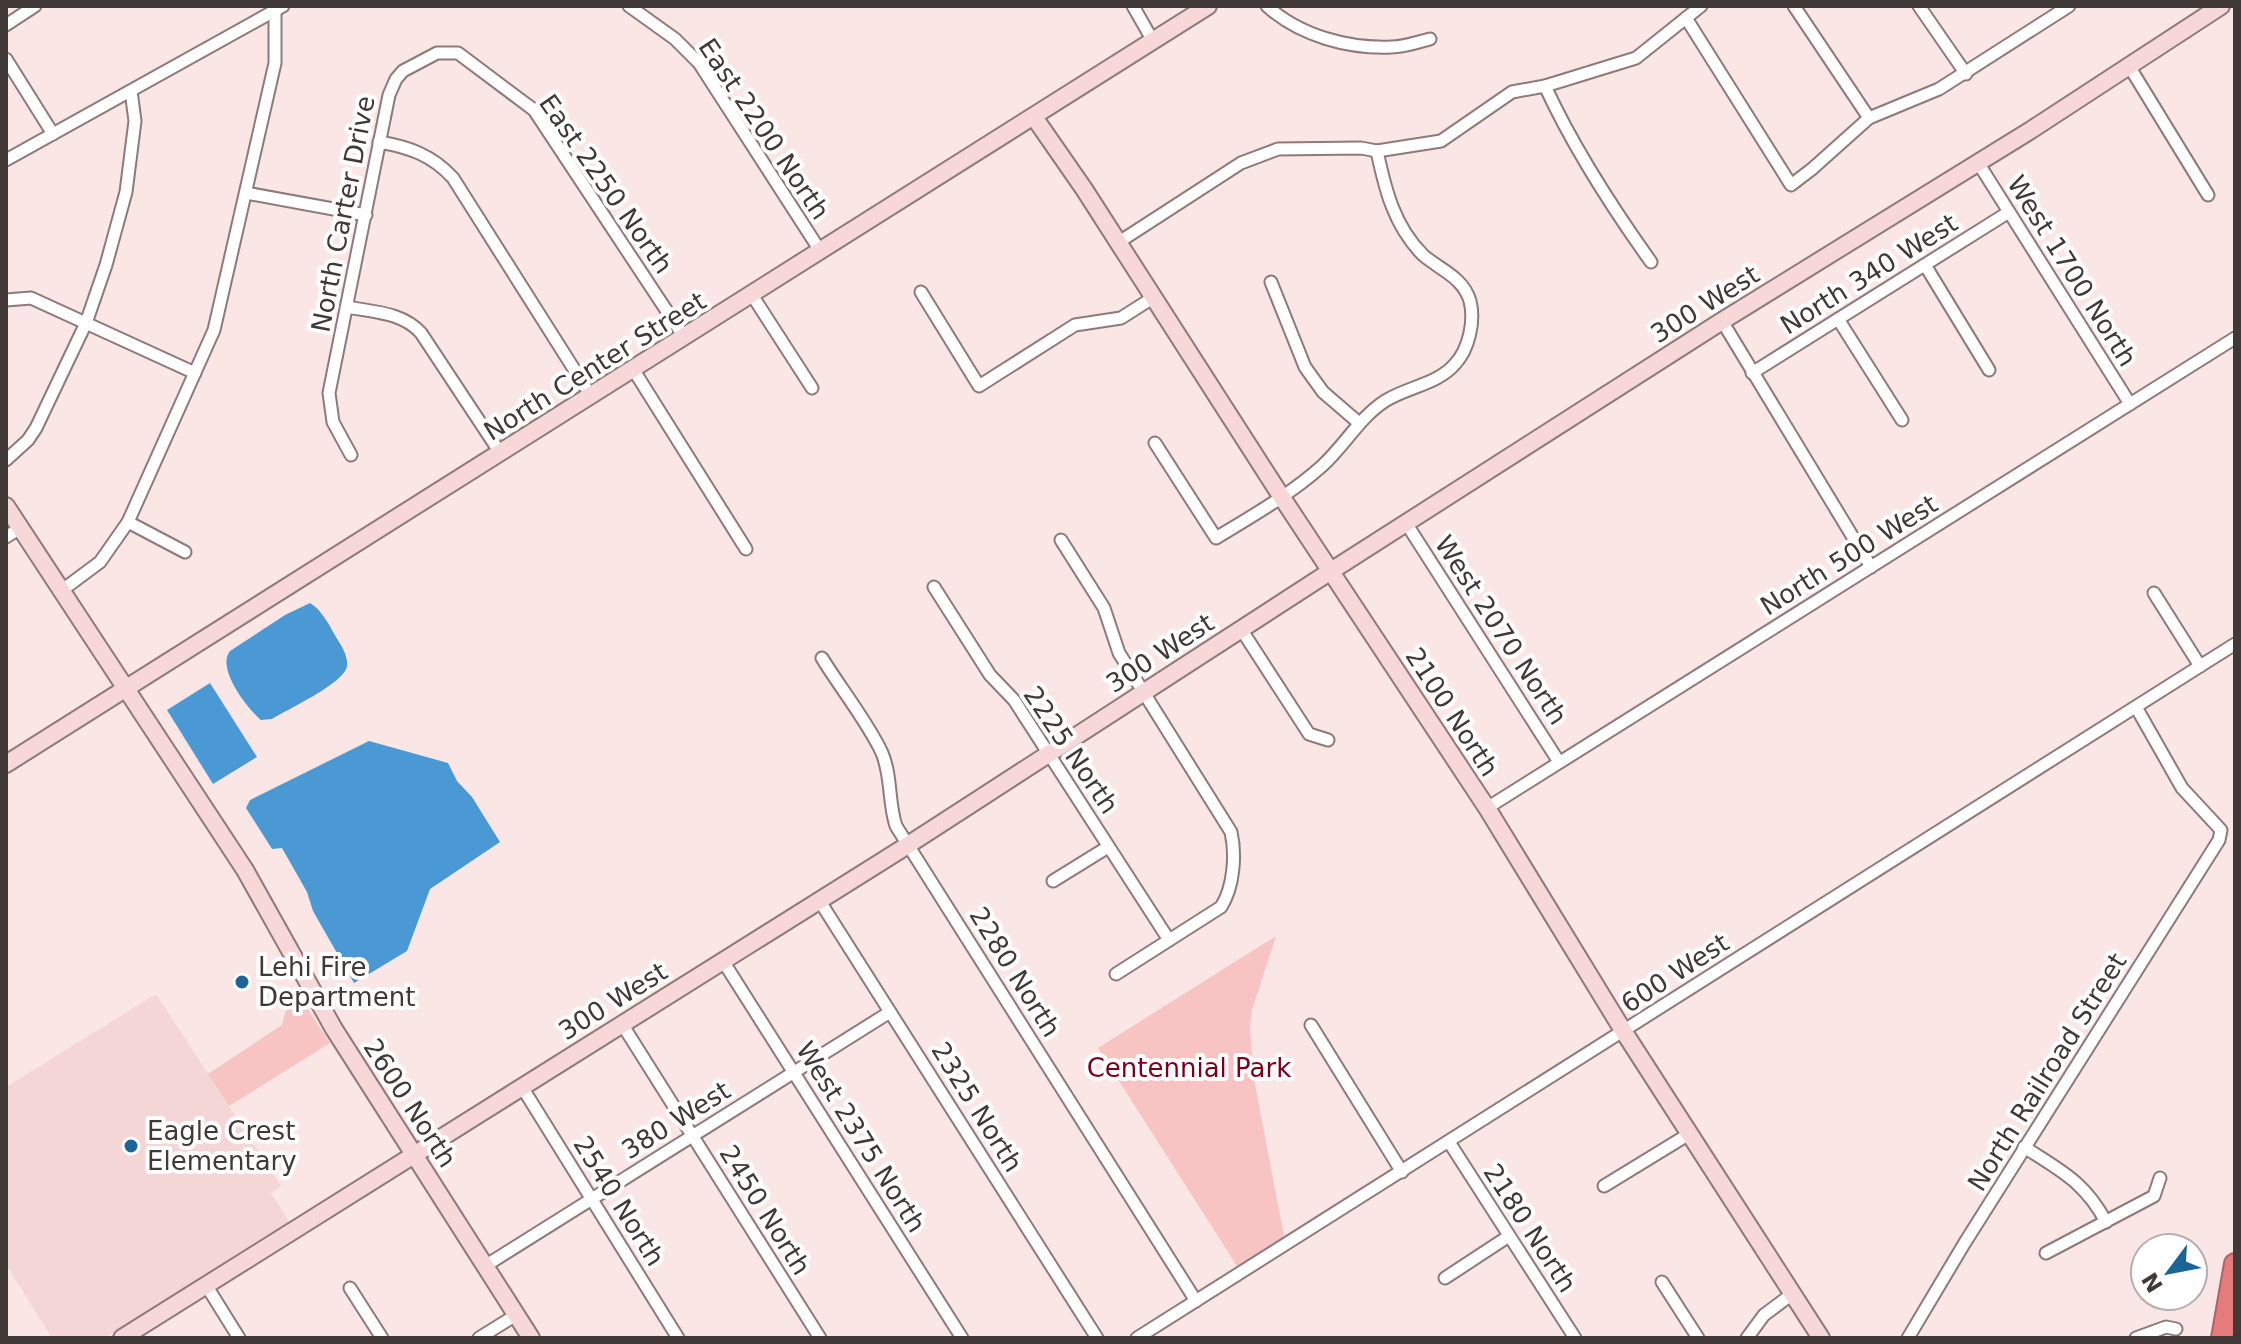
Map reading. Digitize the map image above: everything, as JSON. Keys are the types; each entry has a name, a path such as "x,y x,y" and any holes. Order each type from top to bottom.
{"highway":[{"path":"2222,1338 2235,1264"}],"street":[{"path":"6,25 35,6"},
{"name":"East 2200 North","path":"629,6 668,33 699,63 821,252"},
{"path":"1133,6 1153,41"},
{"name":"North Center Street","path":"6,764 1208,6"},
{"path":"1267,6 1298,27 1355,46 1395,47 1430,39"},
{"path":"1119,242 1241,163 1278,149 1361,148 1377,151 1441,141 1512,92 1545,86 1636,58 1701,6"},
{"path":"1794,6 1869,118"},
{"path":"1919,6 1966,74"},
{"path":"1686,18 1791,185 1869,118 1939,89 1966,74 2052,11 2069,6"},
{"name":"300 West","path":"122,1338 908,845 1722,321 2221,6"},
{"path":"6,160 278,7"},
{"path":"61,591 100,562 128,522 218,317 275,63 278,7"},
{"name":"North Carter Drive","path":"351,455 338,435 329,407 329,393 389,95 403,71 437,53"},
{"name":"East 2250 North","path":"437,53 458,53 534,110 684,337"},
{"path":"6,59 53,134"},
{"path":"2129,66 2208,195"},
{"path":"1545,86 1598,184 1651,262"},
{"path":"6,460 36,428 86,323 126,192 135,121 131,91"},
{"name":"2100 North","path":"1034,117 1119,242 1281,496 1487,808 1624,1032 1821,1338"},
{"path":"379,142 405,147 427,156 453,178 591,396"},
{"path":"1155,443 1216,538 1322,466 1350,438 1359,423 1385,401 1441,376 1455,364 1467,346 1471,303 1463,286 1408,238 1385,192 1377,151"},
{"name":"West 1700 North","path":"1977,161 2130,404"},
{"path":"246,193 366,215"},
{"name":"North 340 West","path":"1752,373 2009,212"},
{"path":"1925,265 1989,370"},
{"path":"1271,282 1305,367 1323,392 1359,423"},
{"path":"921,292 979,386 1075,325 1121,318 1154,297"},
{"path":"752,295 812,388"},
{"path":"6,300 31,298 195,373"},
{"path":"347,307 398,316 412,322 501,454"},
{"path":"1838,319 1902,420"},
{"path":"1722,321 1871,567"},
{"name":"North 500 West","path":"1487,808 2235,338"},
{"path":"633,369 746,549"},
{"name":"2600 North","path":"6,506 13,532 61,591 268,908 334,1029 531,1338"},
{"path":"128,522 185,552"},
{"name":"West 2070 North","path":"1406,523 1559,762"},
{"path":"1061,540 1104,608 1119,653 1231,832 1235,849 1227,898 1221,907 1116,974"},
{"name":"2225 North","path":"934,587 990,675 1014,700 1169,940"},
{"path":"2154,593 2200,666"},
{"path":"1241,629 1309,734 1328,740"},
{"name":"600 West","path":"1137,1338 2235,644"},
{"name":"2280 North","path":"822,658 881,752 891,782 891,812 896,826 1196,1301"},
{"name":"North Railroad Street","path":"1908,1338 2024,1147 2219,840 2221,830 2182,788 2136,707"},
{"path":"1053,881 1108,847"},
{"name":"2325 North","path":"819,900 1097,1338"},
{"name":"West 2375 North","path":"723,961 962,1338"},
{"name":"380 West","path":"485,1266 890,1012"},
{"name":"2450 North","path":"622,1024 820,1338"},
{"path":"1311,1025 1402,1172"},
{"name":"2540 North","path":"522,1087 678,1338"},
{"path":"1604,1186 1689,1134"},
{"name":"2180 North","path":"1449,1142 1575,1338"},
{"path":"2024,1147 2079,1184 2091,1195 2106,1222"},
{"path":"2046,1253 2154,1196 2160,1178"},
{"path":"1445,1278 1509,1236"},
{"path":"1662,1282 1698,1338"},
{"path":"206,1285 239,1338"},
{"path":"350,1288 382,1338"},
{"path":"1747,1338 1764,1315 1792,1294"},
{"path":"479,1338 516,1315"},
{"path":"2136,1338 2166,1327 2176,1329"}],"shaded area":[{"name":"Eagle Crest Elementary","path":"156,994 281,1186 271,1193 289,1222 105,1338 52,1338 6,1264 6,1087"}],"green space":[{"name":"Centennial Park","path":"1276,936 1252,1010 1250,1026 1253,1074 1284,1236 1237,1266 1098,1048"},
{"path":"295,989 330,1043 229,1106 208,1074 282,1025 291,992"}],"water":[{"path":"310,603 322,614 340,643 347,666 337,680 315,695 272,719 261,720 235,687 227,658 230,651 285,615"},
{"path":"210,683 257,757 213,784 167,710"},
{"path":"369,741 448,763 500,842 430,889 407,951 354,983 282,848 272,849 246,808 250,800"}],"place":[{"name":"Lehi Fire Department","path":"242,982"},
{"name":"Eagle Crest Elementary","path":"131,1146"}]}
